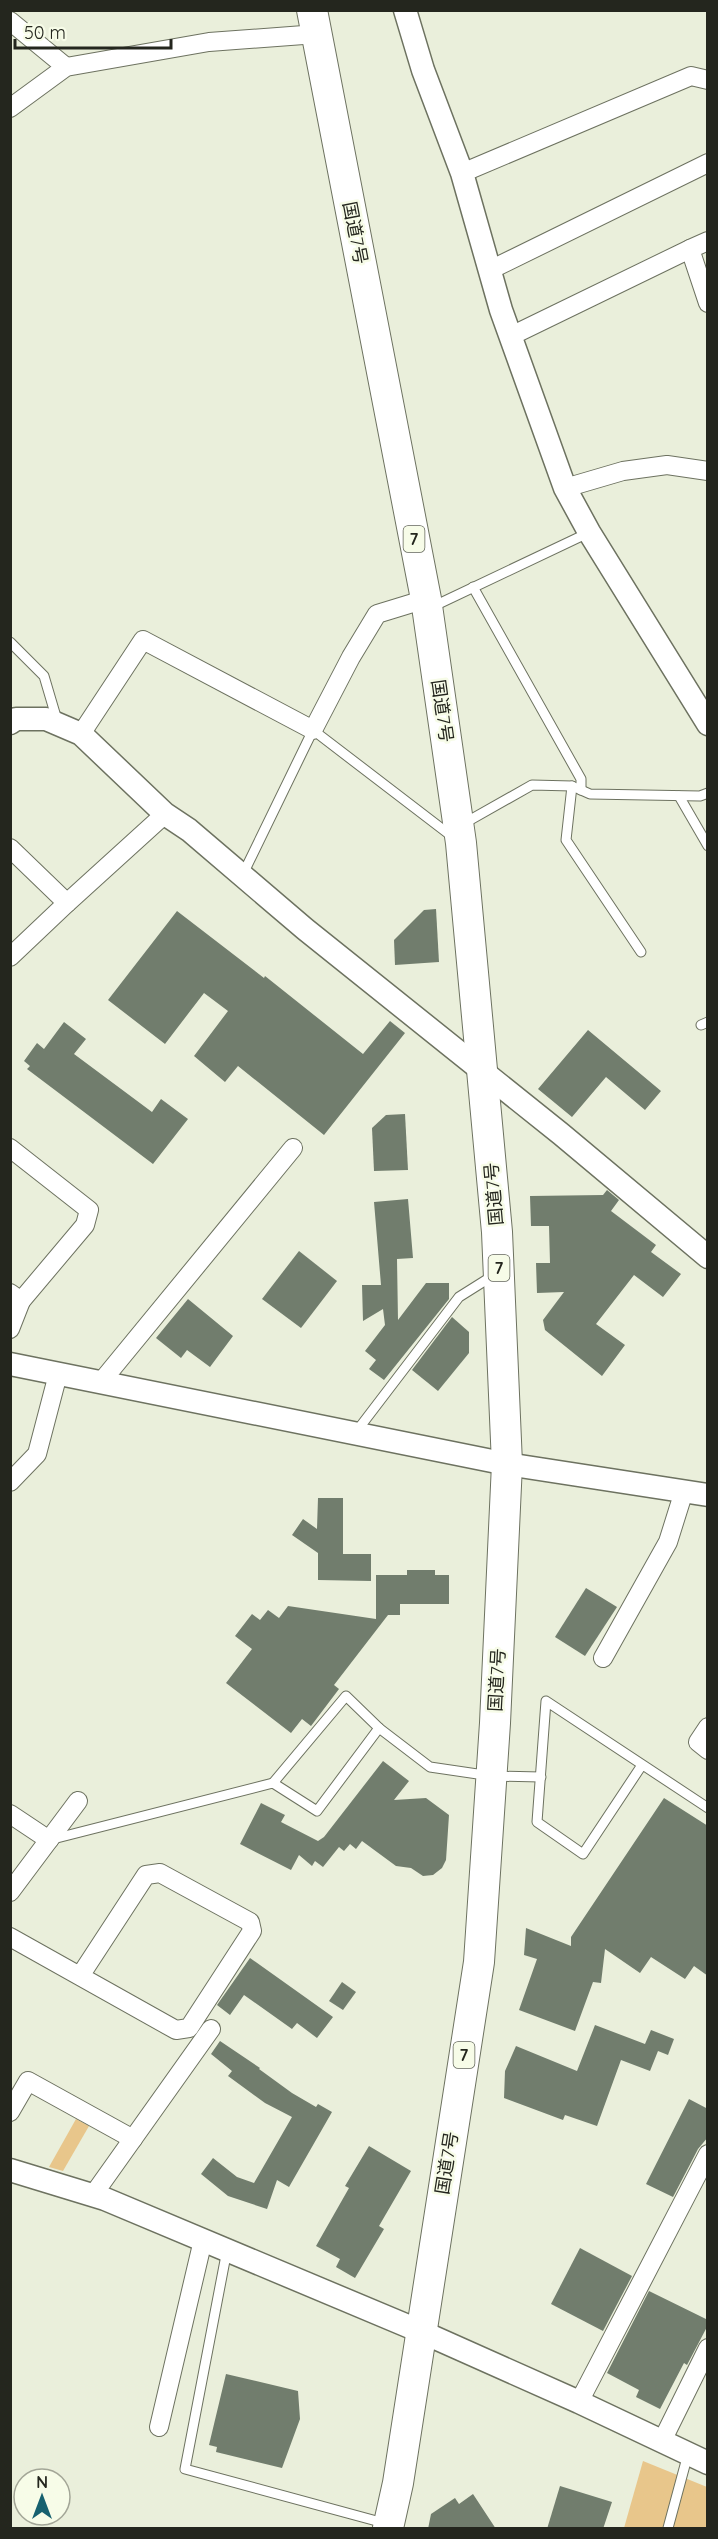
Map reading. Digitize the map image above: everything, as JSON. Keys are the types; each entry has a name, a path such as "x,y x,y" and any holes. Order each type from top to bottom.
{"highway":[{"name":"国道7号","path":"314,22 427,604 459,835 483,1072 499,1272 507,1464 479,1962 398,2483 389,2527"}],"street":[{"path":"405,10 423,70 462,173 511,336 565,488 708,724"},
{"path":"10,21 66,67"},
{"path":"10,108 66,67 314,22"},
{"path":"462,173 690,76 708,80"},
{"path":"490,270 708,164"},
{"path":"511,336 708,241"},
{"path":"690,249 708,303"},
{"path":"565,488 623,471 667,465 708,471"},
{"path":"81,734 142,640 313,730 351,657 377,615 427,604"},
{"path":"12,718 46,719 81,734 165,814 189,831 305,929 708,1257"},
{"path":"10,957 165,814"},
{"path":"10,848 67,903"},
{"path":"10,1148 89,1210 85,1225 16,1297 10,1329"},
{"path":"101,1382 293,1148"},
{"path":"10,1364 507,1464 701,1492 668,1542 603,1658"},
{"path":"10,1482 37,1455 58,1374"},
{"path":"708,1727 698,1742 708,1750"},
{"path":"10,1892 78,1801"},
{"path":"10,1814 49,1840"},
{"path":"10,1937 176,2030 189,2028 252,1931 250,1922 160,1873 146,1875 80,1976"},
{"path":"93,2195 211,2029"},
{"path":"10,2112 28,2081 133,2139"},
{"path":"579,2402 708,2154"},
{"path":"10,2170 93,2195 227,2250 422,2332 698,2458"},
{"path":"159,2427 203,2240"},
{"path":"662,2441 708,2348"}],"lane":[{"path":"427,604 473,587 590,532"},
{"path":"473,587 581,779 576,788 566,840 641,952"},
{"path":"10,642 44,676 58,724"},
{"path":"242,876 313,730 459,835 532,785 576,788 590,794 700,796 708,793"},
{"path":"679,796 708,846"},
{"path":"356,1432 459,1297 499,1272"},
{"path":"49,1840 273,1783 346,1696 379,1728 430,1767 491,1776 541,1777"},
{"path":"642,1765 583,1854 537,1822 546,1701 708,1808"},
{"path":"273,1783 317,1811 379,1728"},
{"path":"227,2250 185,2469 389,2527"},
{"path":"668,2529 698,2458"}],"shaded area":[{"path":"76,2119 89,2126 63,2171 49,2167"},
{"path":"643,2461 707,2487 707,2528 624,2528"}],"building":[{"path":"436,909 439,962 395,965 394,940 424,910"},
{"path":"177,911 264,978 265,976 363,1054 390,1021 405,1033 324,1135 238,1066 225,1082 194,1056 228,1011 204,993 165,1044 108,1000"},
{"path":"64,1022 86,1039 74,1054 152,1112 161,1099 188,1119 153,1164 27,1069 30,1066 24,1061 37,1043 44,1049"},
{"path":"588,1030 661,1091 645,1110 606,1077 572,1117 538,1089"},
{"path":"405,1114 408,1170 374,1171 372,1128 386,1115"},
{"path":"607,1190 619,1200 611,1211 656,1245 651,1252 681,1274 663,1297 634,1275 596,1324 625,1345 602,1376 545,1330 543,1320 564,1292 537,1293 536,1263 550,1263 549,1226 531,1226 530,1196 603,1195"},
{"path":"408,1199 413,1258 397,1259 398,1320 426,1283 449,1283 449,1299 384,1380 369,1369 376,1360 365,1351 385,1325 383,1309 363,1321 362,1285 381,1285 374,1202"},
{"path":"299,1251 337,1281 301,1328 262,1299"},
{"path":"188,1299 233,1336 210,1367 187,1350 181,1358 156,1338"},
{"path":"452,1317 469,1332 469,1353 438,1391 412,1370"},
{"path":"318,1498 343,1498 343,1554 371,1554 371,1581 318,1580 318,1553 292,1535 303,1519 317,1529"},
{"path":"407,1570 435,1570 435,1575 449,1575 449,1604 400,1604 400,1615 388,1615 334,1685 339,1689 311,1726 302,1719 291,1733 226,1683 252,1649 235,1636 252,1614 260,1620 268,1610 279,1618 288,1606 376,1619 376,1575 407,1575"},
{"path":"586,1588 617,1607 585,1656 555,1637"},
{"path":"383,1761 409,1781 394,1800 426,1798 449,1815 446,1860 442,1868 433,1875 423,1876 411,1868 396,1866 362,1841 356,1849 350,1844 344,1851 339,1847 323,1867 315,1861 312,1866 299,1855 291,1870 240,1844 261,1803 285,1815 281,1822 318,1841 324,1837"},
{"path":"664,1798 708,1826 708,1976 694,1966 685,1979 651,1957 640,1973 605,1949 601,1983 593,1982 575,2031 519,2010 537,1959 524,1955 526,1928 571,1946 571,1937"},
{"path":"250,1958 333,2017 317,2038 297,2023 292,2029 244,1995 230,2015 217,2005"},
{"path":"342,1982 356,1992 343,2010 329,2001"},
{"path":"595,2025 645,2044 651,2030 674,2039 668,2055 658,2051 650,2071 621,2060 597,2126 565,2115 563,2120 504,2098 505,2071 516,2046 577,2071"},
{"path":"220,2041 292,2093 316,2107 318,2104 332,2112 289,2187 277,2180 267,2209 228,2196 201,2174 213,2158 237,2177 254,2183 292,2117 265,2103 228,2076 232,2071 211,2054"},
{"path":"689,2099 708,2109 708,2137 698,2149 673,2197 646,2184"},
{"path":"369,2146 411,2171 379,2226 384,2229 355,2278 336,2267 340,2259 316,2246 349,2188 345,2186"},
{"path":"580,2248 632,2276 603,2331 551,2304"},
{"path":"649,2291 708,2320 708,2325 687,2365 684,2363 660,2409 636,2397 639,2390 607,2373"},
{"path":"226,2374 298,2391 300,2419 282,2468 216,2452 217,2447 209,2445"},
{"path":"560,2486 612,2502 603,2529 547,2529"},
{"path":"473,2494 496,2529 428,2529 431,2514 455,2498 459,2504"}]}
